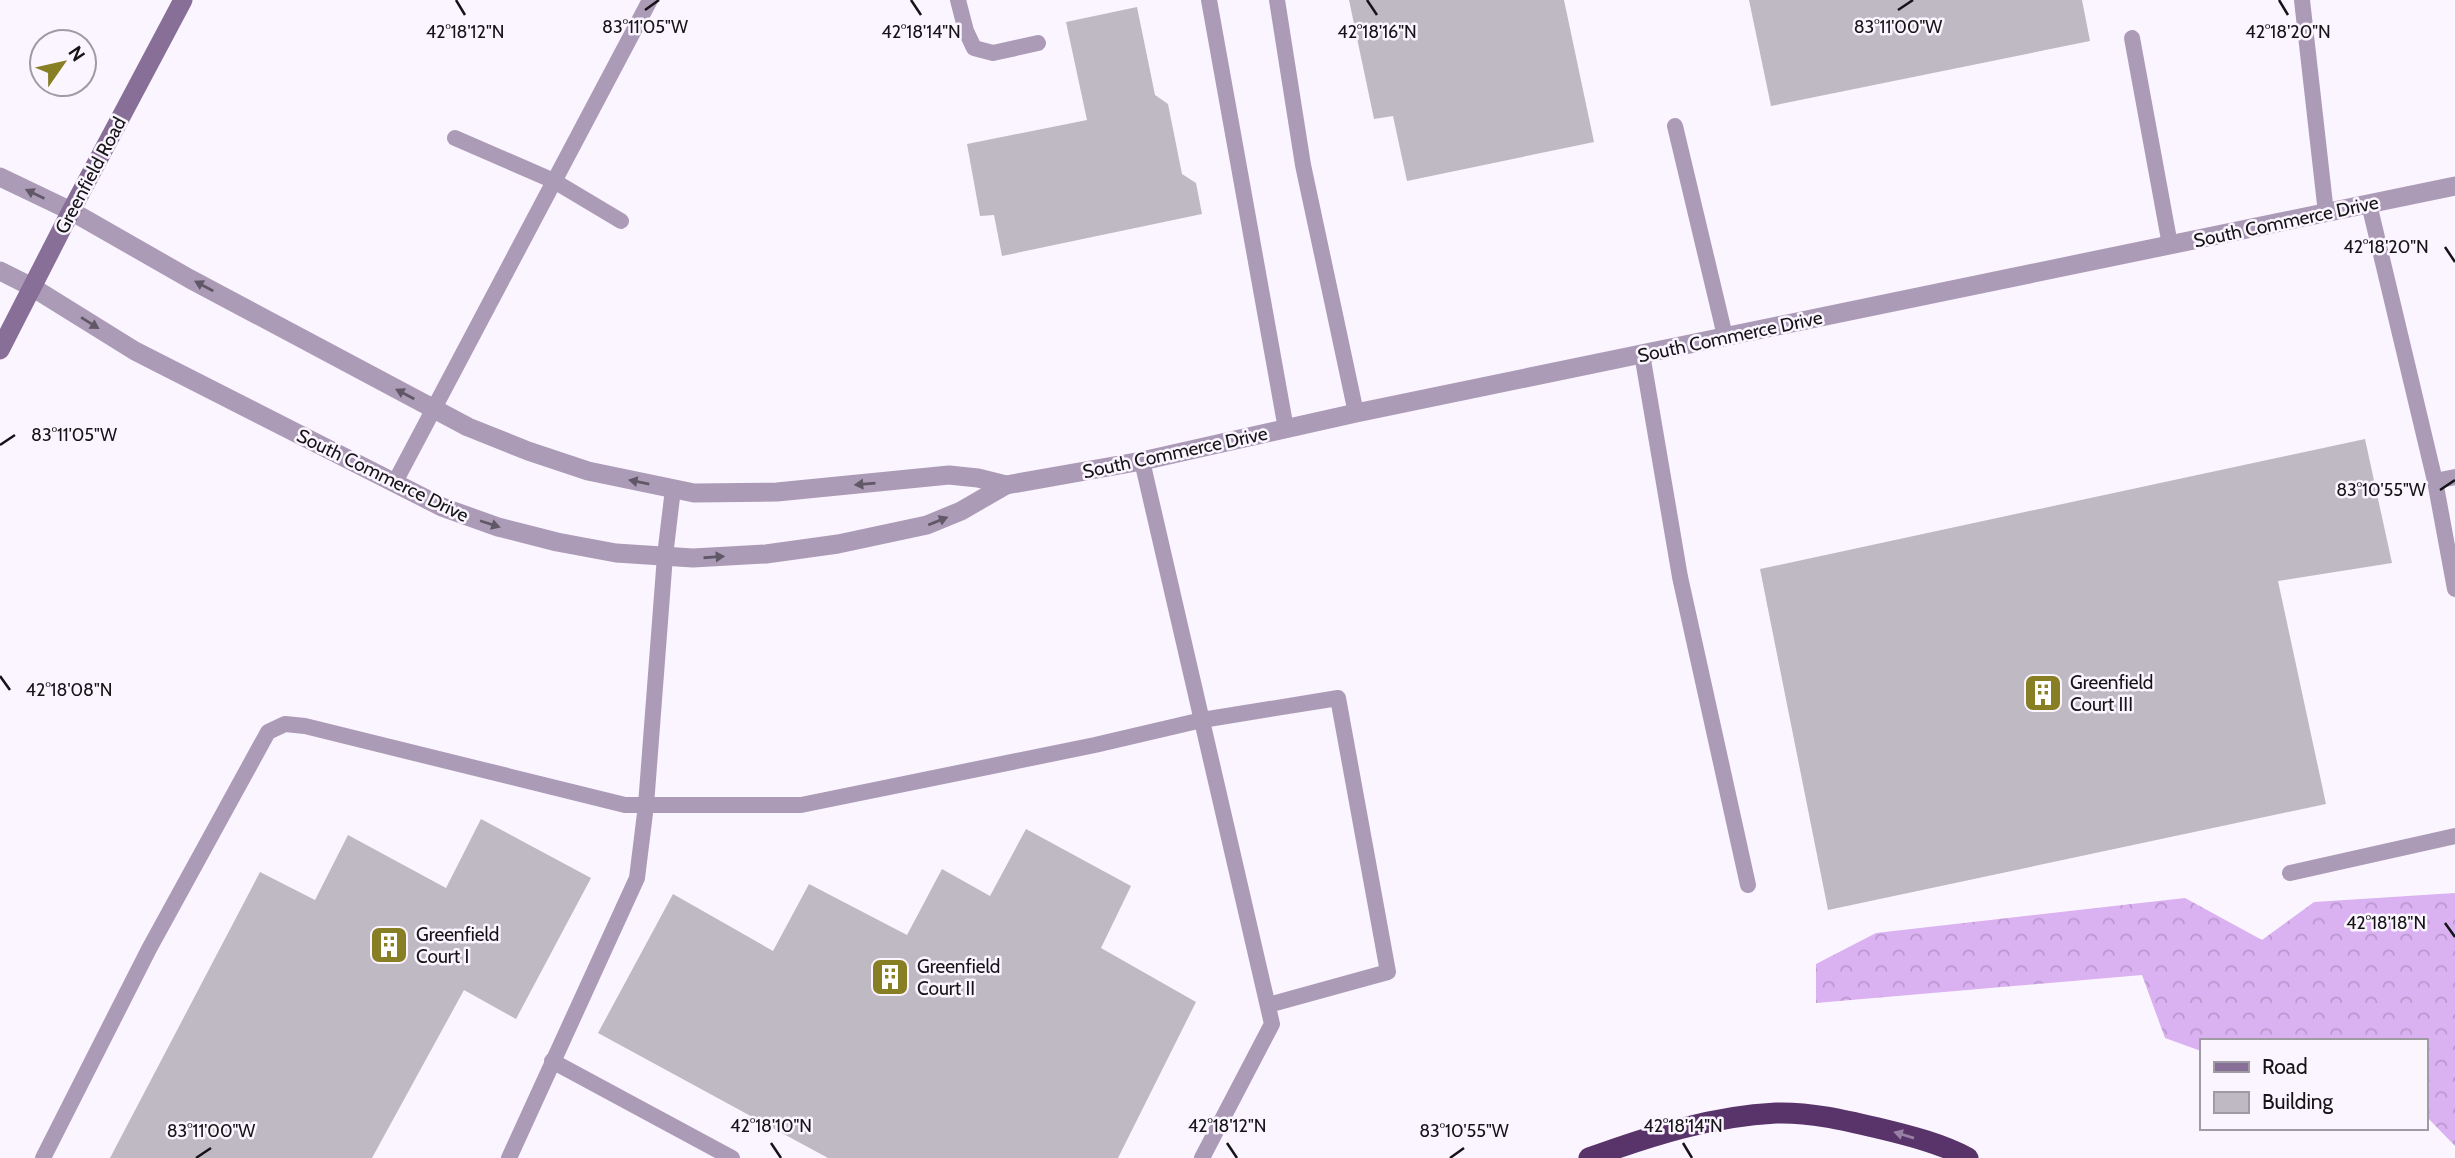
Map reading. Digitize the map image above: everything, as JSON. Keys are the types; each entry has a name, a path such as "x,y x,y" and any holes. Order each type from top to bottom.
{"highway":[{"path":"1590,1158 1647,1137 1695,1125 1777,1113 1833,1118 1900,1133 1968,1158"}],"main road":[{"name":"Greenfield Road","path":"0,350 183,0"}],"street":[{"name":"South Commerce Drive","path":"0,177 71,211 190,279 468,427 527,451 589,471 695,493 777,492 949,475 1006,485"},
{"name":"South Commerce Drive","path":"0,271 32,287 135,351 442,507 498,527 557,542 616,552 693,558 766,554 838,544 901,531 927,525 961,511 1006,485 1142,461 1356,413 2455,186"}],"lane":[{"path":"394,484 650,0"},
{"path":"958,0 966,31 974,48 993,53 1038,43"},
{"path":"1209,0 1286,429"},
{"path":"1277,0 1303,165 1356,413"},
{"path":"2302,0 2326,213"},
{"path":"2132,38 2170,245"},
{"path":"1675,126 1725,337"},
{"path":"455,138 554,181 621,221"},
{"path":"2369,204 2435,481 2455,589"},
{"path":"1642,354 1680,577 1748,885"},
{"path":"1142,461 1272,1024 1202,1158"},
{"path":"2435,481 2455,477"},
{"path":"509,1158 637,878 646,806 665,556 673,489"},
{"path":"43,1158 149,948 268,732 285,724 305,726 625,805 801,805 1095,746 1202,720 1338,698 1388,972 1268,1005"},
{"path":"2290,873 2455,836"},
{"path":"552,1061 732,1158"}],"green space":[{"path":"2455,893 2455,1146 2427,1117 2427,1039 2200,1039 2200,1051 2165,1038 2142,975 1816,1003 1816,964 1876,933 2185,898 2262,940 2314,902"}],"building":[{"path":"1349,0 1564,0 1594,142 1407,181 1393,116 1374,119"},
{"path":"1749,0 2082,0 2090,41 1771,106"},
{"path":"1137,7 1155,95 1168,104 1182,174 1196,183 1202,214 1002,256 994,215 980,216 967,144 1087,120 1066,22"},
{"name":"Greenfield Court III","path":"2365,439 2392,563 2278,581 2326,804 1828,910 1760,569"},
{"name":"Greenfield Court I","path":"481,819 591,878 516,1019 464,990 372,1158 110,1158 260,872 315,900 348,835 446,888"},
{"name":"Greenfield Court II","path":"1026,829 1131,886 1101,948 1196,1002 1118,1158 828,1158 598,1033 673,894 773,951 809,884 907,935 942,869 990,896"}],"place":[{"name":"Greenfield Court III","path":"2043,693"},
{"name":"Greenfield Court I","path":"389,945"},
{"name":"Greenfield Court II","path":"890,977"}]}
